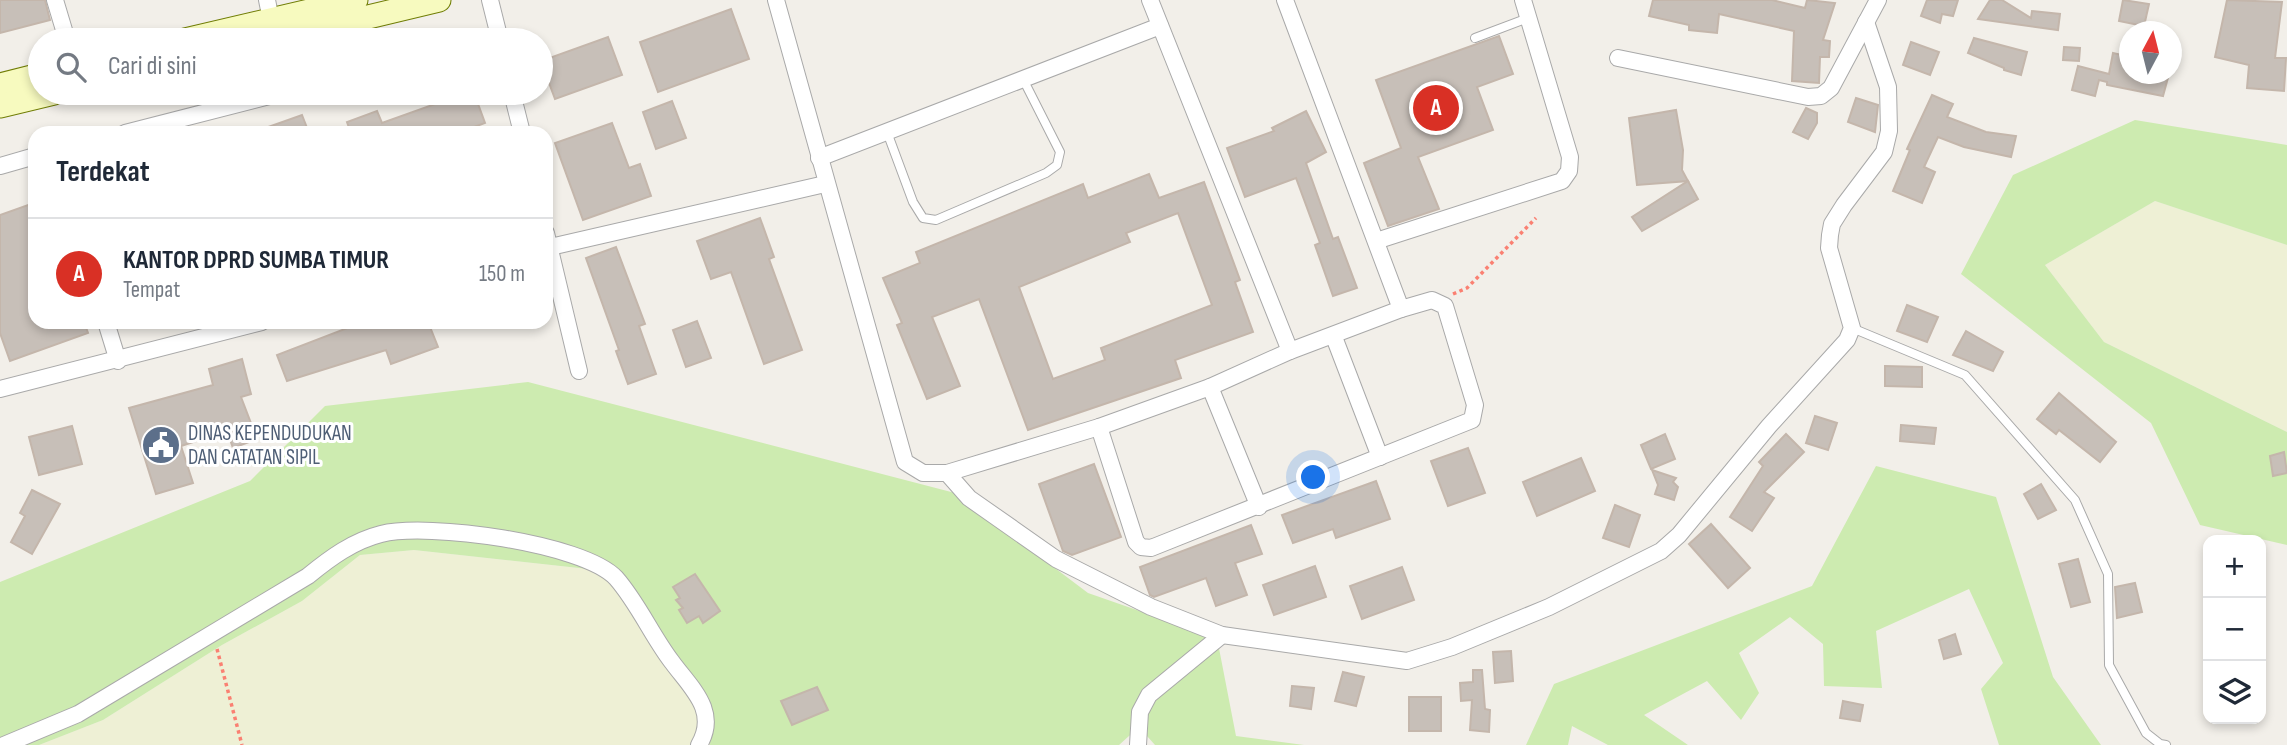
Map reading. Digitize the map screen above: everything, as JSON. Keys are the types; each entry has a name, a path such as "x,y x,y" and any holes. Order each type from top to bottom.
{"main road":[{"path":"236,28 356,0"},
{"path":"270,20 439,0"},
{"path":"0,85 28,78"},
{"path":"0,106 28,99"}],"street":[{"path":"55,0 63,28"},
{"path":"490,0 493,28"},
{"path":"776,0 825,184 905,463 923,473 947,473 1099,427 1210,387 1290,351 1432,300 1445,306 1475,405 1472,420 1151,548 1141,547 1136,542 1099,427"},
{"path":"1150,0 1290,351"},
{"path":"1284,0 1401,309"},
{"path":"1376,241 1562,181 1569,171 1570,157 1523,0"},
{"path":"1618,58 1808,97 1821,96 1831,88 1878,0"},
{"path":"947,473 969,498 1056,558 1151,607 1222,635 1408,661 1452,647 1601,583 1661,551 1679,535 1769,426 1847,340 1852,328 1829,248 1832,224 1884,152 1889,131 1888,87 1866,22"},
{"path":"819,158 1160,26"},
{"path":"152,126 234,105"},
{"path":"515,105 520,126"},
{"path":"0,166 28,158"},
{"path":"553,242 825,184"},
{"path":"553,267 579,371"},
{"path":"108,329 118,360"},
{"path":"0,389 235,329"},
{"path":"1334,337 1380,457"},
{"path":"1210,387 1259,507"},
{"path":"5,745 78,714 308,576 340,551 380,534 415,529 551,546 593,562 615,577 659,644 702,699 706,713 703,737 699,745"},
{"path":"1138,745 1140,712 1149,695 1222,635"}],"lane":[{"path":"1475,38 1528,18"},
{"path":"887,132 913,202 923,218 936,220 1046,173 1058,165 1060,152 1023,79"},
{"path":"1852,328 1965,375 2075,500 2108,574 2109,666 2146,733 2160,744 2166,745"}],"path":[{"path":"1439,302 1467,288 1536,218"},
{"path":"212,632 242,745"}],"green space":[{"path":"2135,120 2287,145 2287,245 2155,201 2045,265 2104,342 2287,432 2287,545 2266,540 2266,535 2244,535 2200,525 2151,423 1961,274 2013,175"},
{"path":"2155,201 2287,245 2287,432 2104,342 2045,265"},
{"path":"528,382 955,493 1088,593 1217,638 1236,736 1304,745 1155,745 1139,727 1119,745 710,745 711,708 609,578 588,569 414,550 360,555 302,601 222,645 103,720 39,745 0,745 0,582 250,481 325,406"},
{"path":"1876,466 1996,497 2053,677 2101,745 1999,745 1981,689 2003,663 1969,589 1876,631 1882,688 1824,686 1823,644 1790,617 1739,653 1759,693 1741,720 1707,681 1644,715 1688,745 1608,745 1572,726 1568,745 1526,745 1554,684 1812,586"},
{"path":"414,550 588,569 609,578 711,708 710,745 39,745 103,720 222,645 302,601 360,555"}],"building":[{"path":"0,0 45,0 50,20 0,33"},
{"path":"1653,0 1772,0 1805,8 1807,0 1835,3 1823,40 1830,41 1829,57 1820,57 1819,83 1792,81 1794,31 1719,14 1717,33 1689,30 1689,25 1649,16"},
{"path":"1927,0 1958,0 1953,16 1942,14 1940,23 1921,16"},
{"path":"1990,0 2002,0 2031,18 2032,11 2060,14 2058,30 1978,19"},
{"path":"2123,0 2149,4 2145,21 2119,21"},
{"path":"2227,0 2282,2 2275,58 2286,58 2284,91 2247,88 2249,65 2215,57"},
{"path":"731,9 749,59 658,92 640,42"},
{"path":"1499,36 1513,74 1477,87 1493,130 1418,157 1439,209 1388,226 1364,163 1401,148 1376,80"},
{"path":"608,37 622,75 555,99 553,57"},
{"path":"1974,38 2027,52 2021,75 1968,53"},
{"path":"1911,42 1939,52 1930,75 1903,65"},
{"path":"2064,47 2080,48 2079,61 2063,60"},
{"path":"2113,53 2119,54 2119,84 2166,84 2163,96 2107,85 2107,82 2099,80 2095,96 2072,90 2078,66 2109,74"},
{"path":"1932,95 1953,104 1947,117 1986,132 2016,136 2011,157 1964,147 1938,137 1924,167 1935,172 1922,203 1893,191 1910,150 1907,149"},
{"path":"1856,98 1878,105 1875,132 1848,122"},
{"path":"672,101 686,138 656,149 643,112"},
{"path":"432,105 478,105 485,123 477,126 348,126 347,122 377,111 382,123"},
{"path":"1806,108 1817,113 1817,123 1808,139 1793,132"},
{"path":"1676,110 1683,150 1682,170 1688,181 1637,185 1629,118"},
{"path":"1306,111 1326,152 1306,163 1333,239 1338,237 1357,288 1333,296 1315,245 1320,243 1296,178 1245,197 1227,148 1274,131 1272,128"},
{"path":"302,115 306,126 271,126"},
{"path":"612,123 629,168 640,164 651,196 583,220 555,143"},
{"path":"1149,174 1159,198 1204,182 1240,280 1235,282 1253,332 1175,360 1181,378 1028,430 979,299 932,317 960,386 927,399 897,325 902,323 883,278 920,263 916,252 1083,184 1088,198","holes":["1178,213 1212,305 1101,348 1105,360 1053,379 1019,287 1130,242 1126,233"]},
{"path":"1688,181 1698,199 1642,231 1632,217"},
{"path":"28,205 28,329 87,329 88,333 10,361 0,333 0,215"},
{"path":"760,218 774,257 769,259 802,350 764,364 731,272 711,279 697,241"},
{"path":"616,247 645,324 639,326 656,374 628,384 616,351 619,350 586,258"},
{"path":"1907,305 1938,317 1927,342 1897,331"},
{"path":"697,321 711,358 686,367 673,330"},
{"path":"345,329 431,329 438,347 391,364 386,350 287,381 277,355"},
{"path":"1966,331 2003,352 1993,371 1953,355"},
{"path":"242,359 251,394 241,397 257,439 233,448 227,431 181,446 193,483 156,494 129,408 213,385 209,369"},
{"path":"1885,366 1922,367 1922,387 1885,386"},
{"path":"2059,393 2116,442 2100,462 2059,430 2056,434 2037,419"},
{"path":"1815,416 1837,423 1828,450 1806,443"},
{"path":"1901,425 1936,428 1934,444 1900,441"},
{"path":"72,426 82,464 39,475 29,437"},
{"path":"1665,434 1675,459 1651,469 1641,445"},
{"path":"1786,434 1804,452 1764,492 1774,498 1752,531 1730,517 1763,466 1759,462"},
{"path":"1468,448 1485,493 1448,506 1431,461"},
{"path":"2284,452 2287,473 2273,476 2270,456"},
{"path":"1581,458 1595,491 1537,516 1523,482"},
{"path":"1094,464 1121,537 1072,555 1063,551 1039,484"},
{"path":"1652,470 1676,478 1673,482 1678,487 1674,500 1655,494 1658,485"},
{"path":"1376,481 1390,519 1336,538 1333,529 1293,543 1282,515"},
{"path":"2041,484 2056,510 2038,519 2024,494"},
{"path":"32,490 60,504 32,554 11,542 25,516 20,513"},
{"path":"1615,505 1640,515 1629,547 1603,538"},
{"path":"1711,524 1750,568 1728,588 1689,544"},
{"path":"1251,525 1262,554 1235,563 1247,595 1216,606 1206,578 1154,597 1150,595 1140,567"},
{"path":"2078,559 2090,602 2071,607 2059,564"},
{"path":"1315,566 1326,597 1274,615 1263,585"},
{"path":"1402,567 1414,600 1362,619 1350,586"},
{"path":"695,574 720,611 703,623 699,616 687,623 679,610 683,608 676,600 680,598 673,587"},
{"path":"2135,583 2142,612 2117,618 2115,587"},
{"path":"1955,634 1961,654 1944,659 1939,640"},
{"path":"1511,651 1513,681 1495,683 1493,652"},
{"path":"1473,670 1482,670 1485,709 1490,710 1489,732 1470,730 1472,700 1461,701 1460,683 1473,682"},
{"path":"1343,672 1364,677 1356,706 1335,701"},
{"path":"1292,686 1314,688 1311,709 1290,706"},
{"path":"817,687 828,710 792,725 781,701"},
{"path":"1409,697 1441,697 1441,731 1409,731"},
{"path":"1843,701 1863,705 1860,721 1840,718"}],"place":[{"name":"KANTOR DPRD SUMBA TIMUR","path":"1436,108"},
{"name":"DINAS KEPENDUDUKAN DAN CATATAN SIPIL","path":"161,445"}]}
